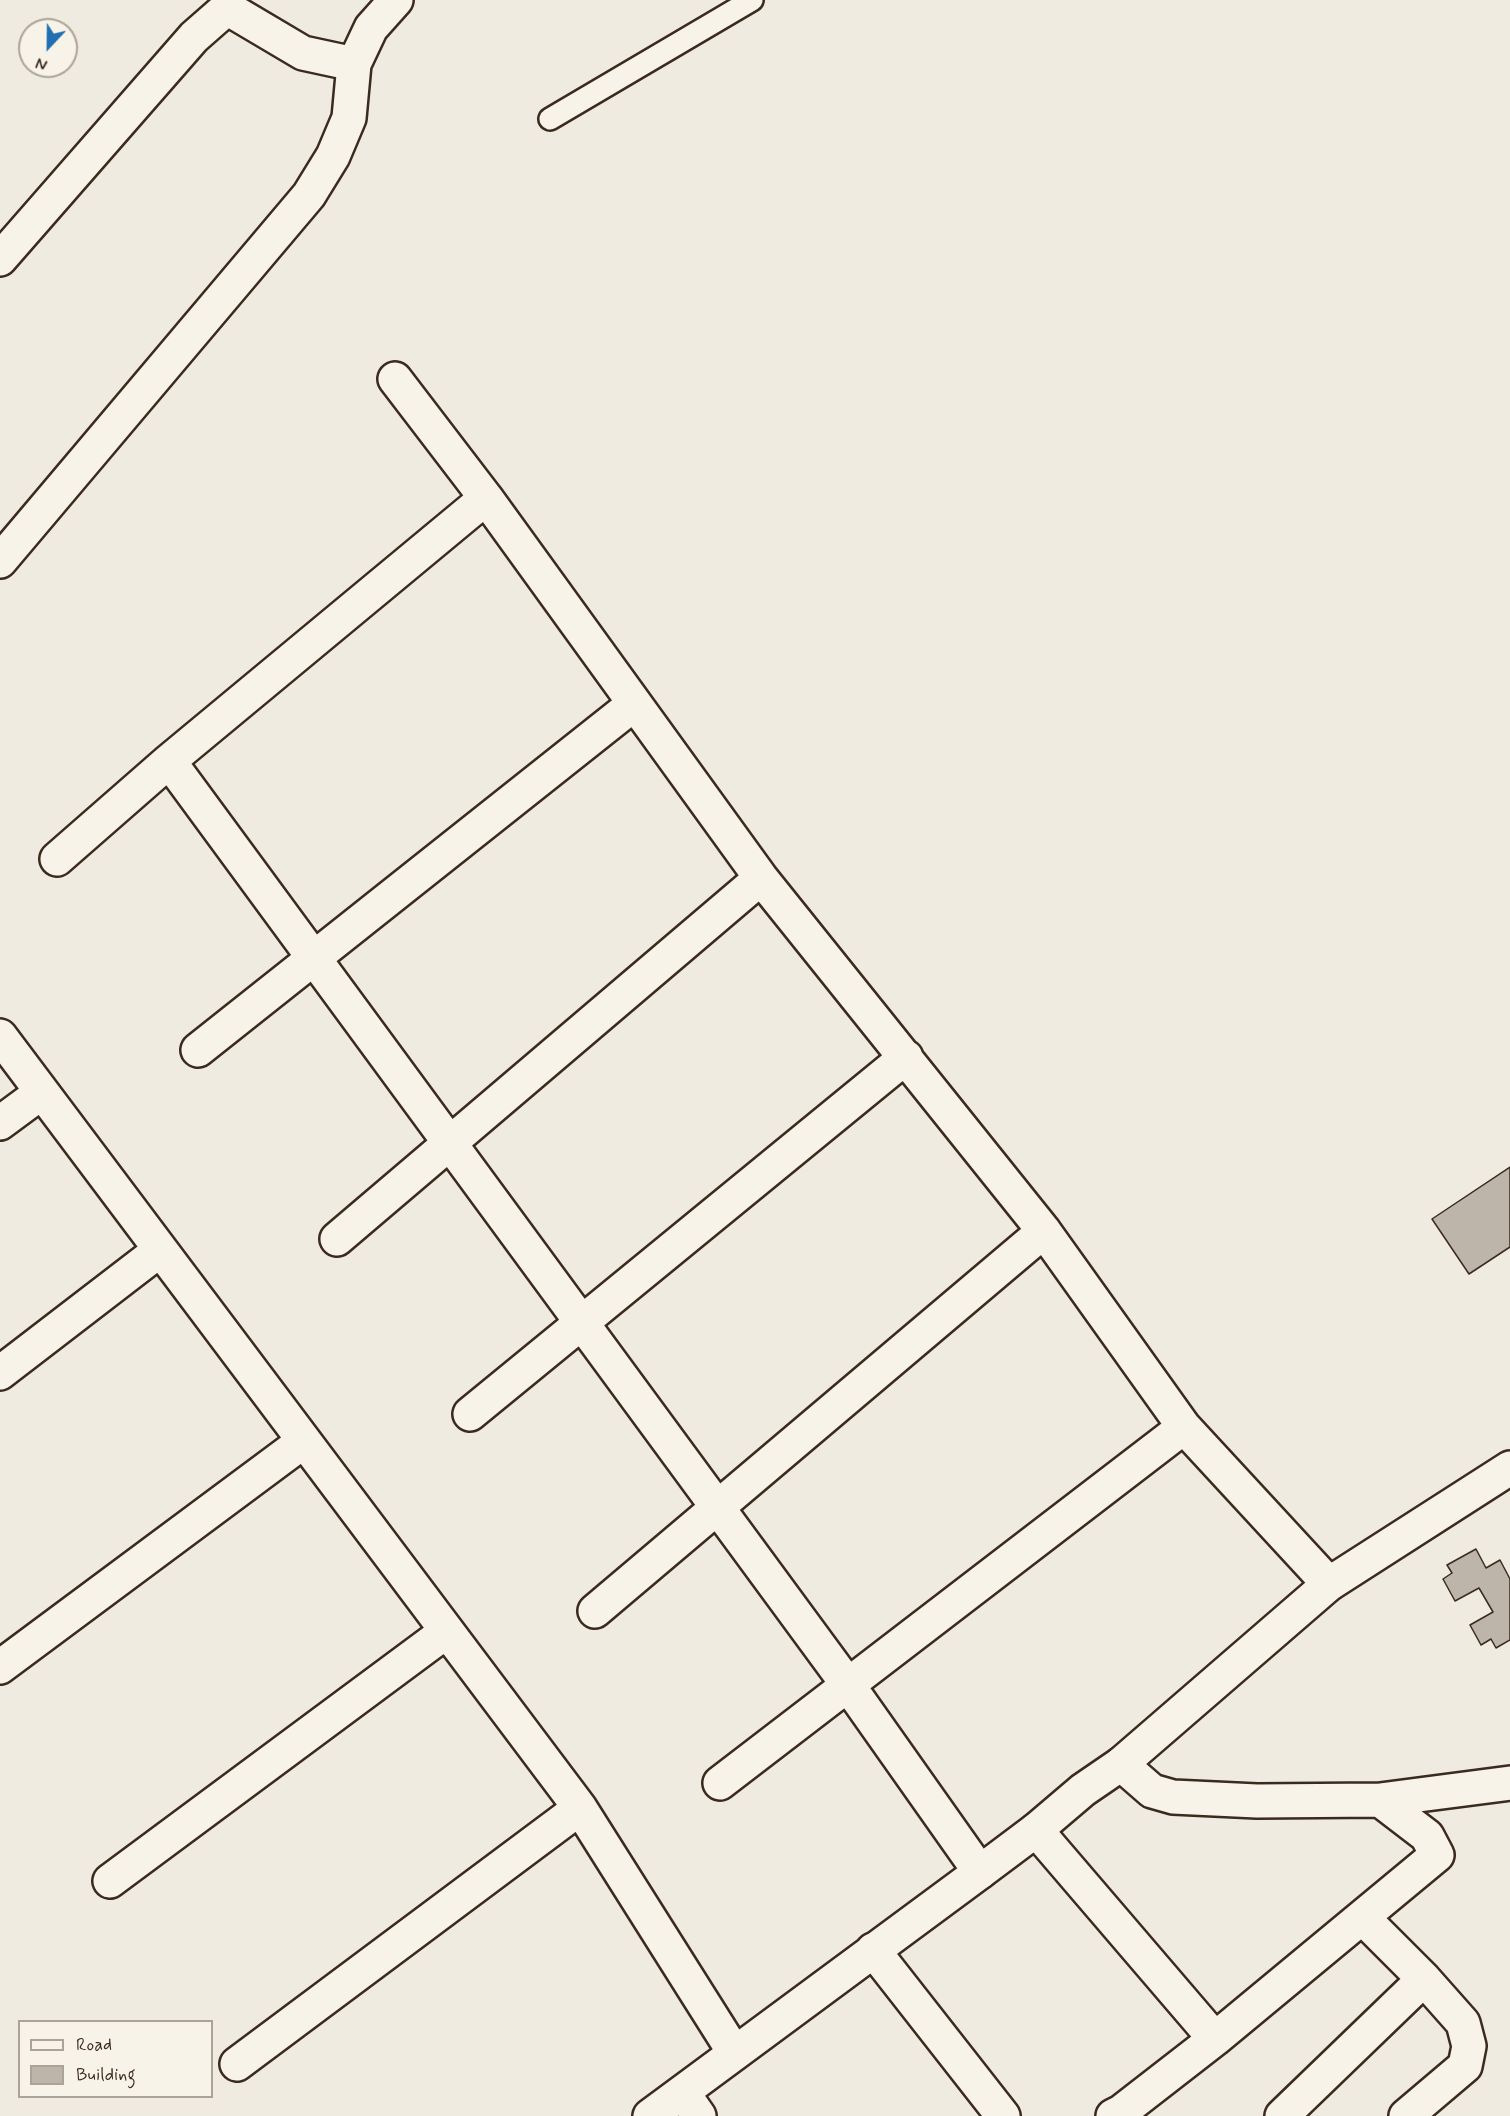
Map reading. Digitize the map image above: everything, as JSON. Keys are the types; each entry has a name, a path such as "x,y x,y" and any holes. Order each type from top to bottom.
{"street":[{"path":"0,561 309,195 333,156 349,118 354,64 371,28 396,0"},
{"path":"0,259 222,4 303,52 354,64"},
{"path":"395,379 486,498 761,878 1044,1231 1184,1427 1329,1584"},
{"path":"57,860 169,761 486,498"},
{"path":"198,1050 634,704"},
{"path":"169,761 848,1685 981,1872"},
{"path":"337,1239 761,878"},
{"path":"0,1036 580,1808 734,2052"},
{"path":"470,1414 906,1057"},
{"path":"0,1123 42,1092"},
{"path":"595,1611 1044,1231"},
{"path":"0,1373 160,1250"},
{"path":"720,1783 1184,1427"},
{"path":"0,1667 304,1441"},
{"path":"650,2116 691,2104 734,2052 981,1872 1083,1790 1121,1764 1329,1584 1510,1468"},
{"path":"110,1881 447,1631"},
{"path":"1121,1764 1152,1791 1173,1797 1257,1801 1380,1800 1510,1784"},
{"path":"1113,2116 1215,2039 1437,1855 1427,1836 1380,1800"},
{"path":"237,2064 580,1808"},
{"path":"1036,1830 1215,2039"},
{"path":"1363,1918 1424,1979 1463,2023 1469,2046 1465,2066 1406,2116"},
{"path":"873,1950 1003,2116"},
{"path":"1282,2116 1424,1979"}],"lane":[{"path":"550,119 752,0"}],"building":[{"path":"1510,1167 1510,1247 1469,1274 1432,1219"},
{"path":"1476,1549 1486,1568 1500,1560 1510,1579 1510,1640 1496,1648 1491,1639 1481,1645 1470,1625 1493,1612 1479,1588 1455,1601 1443,1579 1452,1573 1447,1565"}]}
